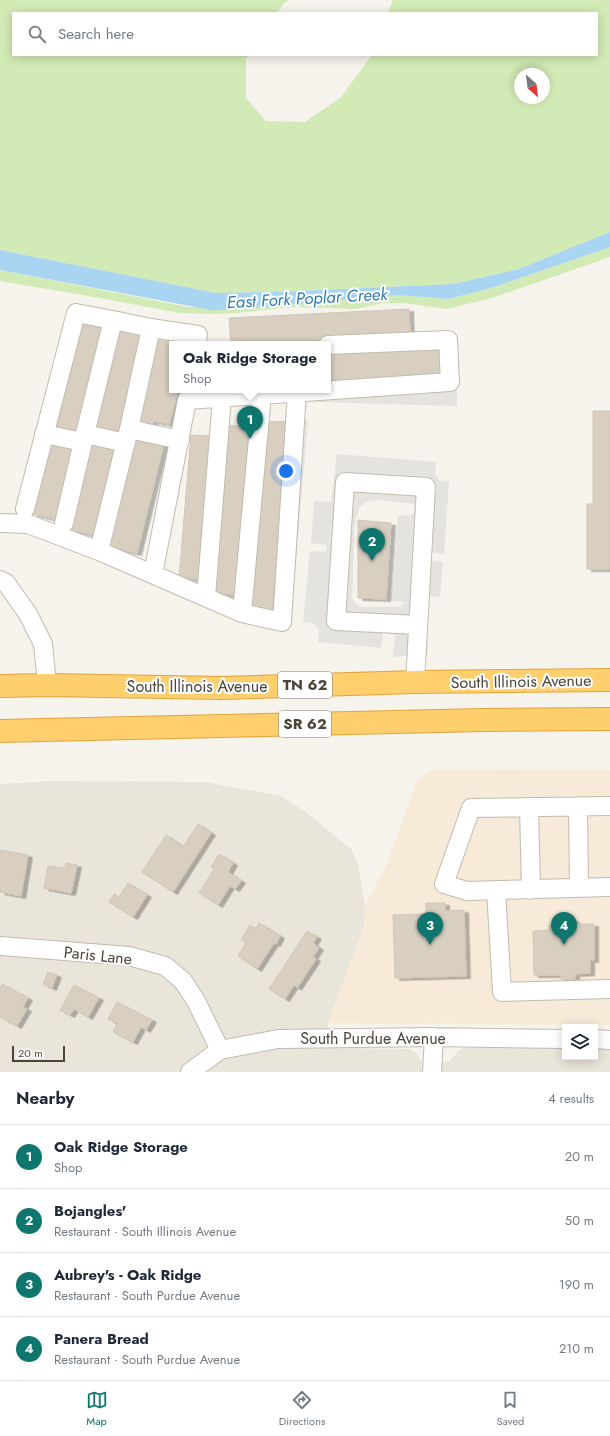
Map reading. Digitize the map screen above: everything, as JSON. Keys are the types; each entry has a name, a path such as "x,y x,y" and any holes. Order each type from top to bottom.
{"highway":[{"name":"South Illinois Avenue","path":"0,686 48,685 223,688 415,682 610,680"},
{"name":"SR 62","path":"0,731 474,720 610,719"}],"street":[{"path":"25,508 76,313 151,328 198,335 197,341"},
{"path":"64,523 113,320"},
{"path":"99,551 151,328"},
{"path":"331,345 448,340 450,382 331,390"},
{"path":"153,574 188,395 222,398 285,393"},
{"path":"0,523 28,524 99,551 242,612 282,622 297,393"},
{"path":"242,612 262,395"},
{"path":"206,597 222,398"},
{"path":"44,434 84,438 127,436 180,440"},
{"path":"415,682 426,487 345,482 336,621 418,626"},
{"path":"0,580 6,583 28,614 43,644 48,685"},
{"path":"578,806 578,888"},
{"path":"610,806 471,808 444,884 467,891 610,887"},
{"path":"529,807 531,890"},
{"path":"496,890 502,992 610,989"},
{"name":"Paris Lane","path":"0,946 129,956 165,966 183,981 196,1001 220,1050"},
{"path":"432,1072 434,1037"},
{"name":"South Purdue Avenue","path":"190,1072 220,1050 278,1038 434,1037 562,1039"},
{"path":"598,1040 610,1040"}],"shaded area":[{"path":"457,387 457,406 312,402 313,394"},
{"path":"299,419 308,420 293,595"},
{"path":"337,454 436,462 435,474 440,481 449,482 444,554 428,552 428,560 443,562 440,597 425,596 428,654 393,657 395,635 383,632 381,648 318,642 319,630 313,623 303,622 310,551 326,552 327,545 311,543 314,501 331,502","holes":["378,500 414,504 414,513 409,516 398,515 391,601 405,602 400,607 361,607 356,604 352,598 355,521 360,507 366,502"]},
{"path":"431,770 610,770 610,1025 328,1023 364,927 365,906 386,866 418,779"},
{"path":"53,781 206,782 281,796 307,813 352,850 358,865 365,906 364,927 328,1023 327,1048 410,1049 416,1053 423,1063 450,1061 459,1050 464,1048 562,1048 562,1060 598,1060 598,1048 610,1048 610,1072 0,1072 0,784"}],"green space":[{"path":"0,0 289,0 284,3 278,12 12,12 12,56 248,56 246,59 246,98 266,121 305,122 341,97 371,56 598,56 598,12 388,12 393,0 610,0 610,232 519,269 453,284 276,292 216,293 0,250"},
{"path":"610,247 610,257 492,298 447,309 404,303 384,303 356,309 293,307 236,313 180,313 0,281 0,270 188,307 332,301 396,295 449,299 494,287"}],"water":[{"name":"East Fork Poplar Creek","path":"610,232 610,247 494,287 449,299 396,295 232,310 211,310 0,270 0,250 216,293 276,292 453,284 519,269"}],"building":[{"path":"409,309 410,336 319,341 231,341 229,318"},
{"path":"78,322 102,327 78,438 52,430"},
{"path":"118,327 142,333 119,431 107,429 106,433 93,430"},
{"path":"157,334 186,341 169,341 169,393 177,393 169,424 153,421 152,427 135,423"},
{"path":"441,345 444,377 331,383 331,352"},
{"path":"593,411 610,411 610,569 587,569 587,504 593,504"},
{"path":"266,421 288,422 272,611 251,609"},
{"path":"227,425 249,427 235,595 214,593"},
{"path":"191,435 210,436 199,579 179,578"},
{"path":"148,439 164,443 137,553 107,546 133,440 147,443"},
{"path":"103,442 115,445 93,535 68,529 90,445 102,448"},
{"path":"50,443 74,449 58,520 33,514"},
{"path":"358,520 391,523 386,599 358,598"},
{"path":"198,824 211,833 173,892 142,872 166,835 183,847"},
{"path":"0,850 28,855 21,896 0,892"},
{"path":"219,854 233,863 228,872 241,881 235,889 230,886 218,905 199,893 214,869 211,867"},
{"path":"66,863 77,865 71,893 44,888 48,866 65,868"},
{"path":"128,883 147,895 133,917 109,902 114,894 119,897"},
{"path":"426,903 445,903 445,911 464,910 466,976 395,978 393,915 426,914"},
{"path":"574,919 576,924 594,924 594,960 590,960 590,973 575,974 575,979 561,979 560,975 534,975 533,931 549,930 549,925 554,926 554,924"},
{"path":"259,923 280,936 276,944 274,943 257,969 238,956 246,943 241,940 250,925 256,929"},
{"path":"307,931 317,937 313,943 319,948 313,957 316,959 297,988 294,985 285,999 269,989"},
{"path":"48,972 57,975 52,988 43,984"},
{"path":"2,984 28,998 23,1007 27,1009 17,1026 0,1017 0,988"},
{"path":"74,985 99,998 88,1017 74,1009 70,1015 60,1010"},
{"path":"117,1002 152,1020 146,1030 141,1027 133,1042 113,1032 117,1023 108,1019"}],"place":[{"name":"Oak Ridge Storage","path":"250,439"},
{"name":"Bojangles'","path":"372,561"},
{"name":"Aubrey's - Oak Ridge","path":"430,945"},
{"name":"Panera Bread","path":"564,945"}]}
